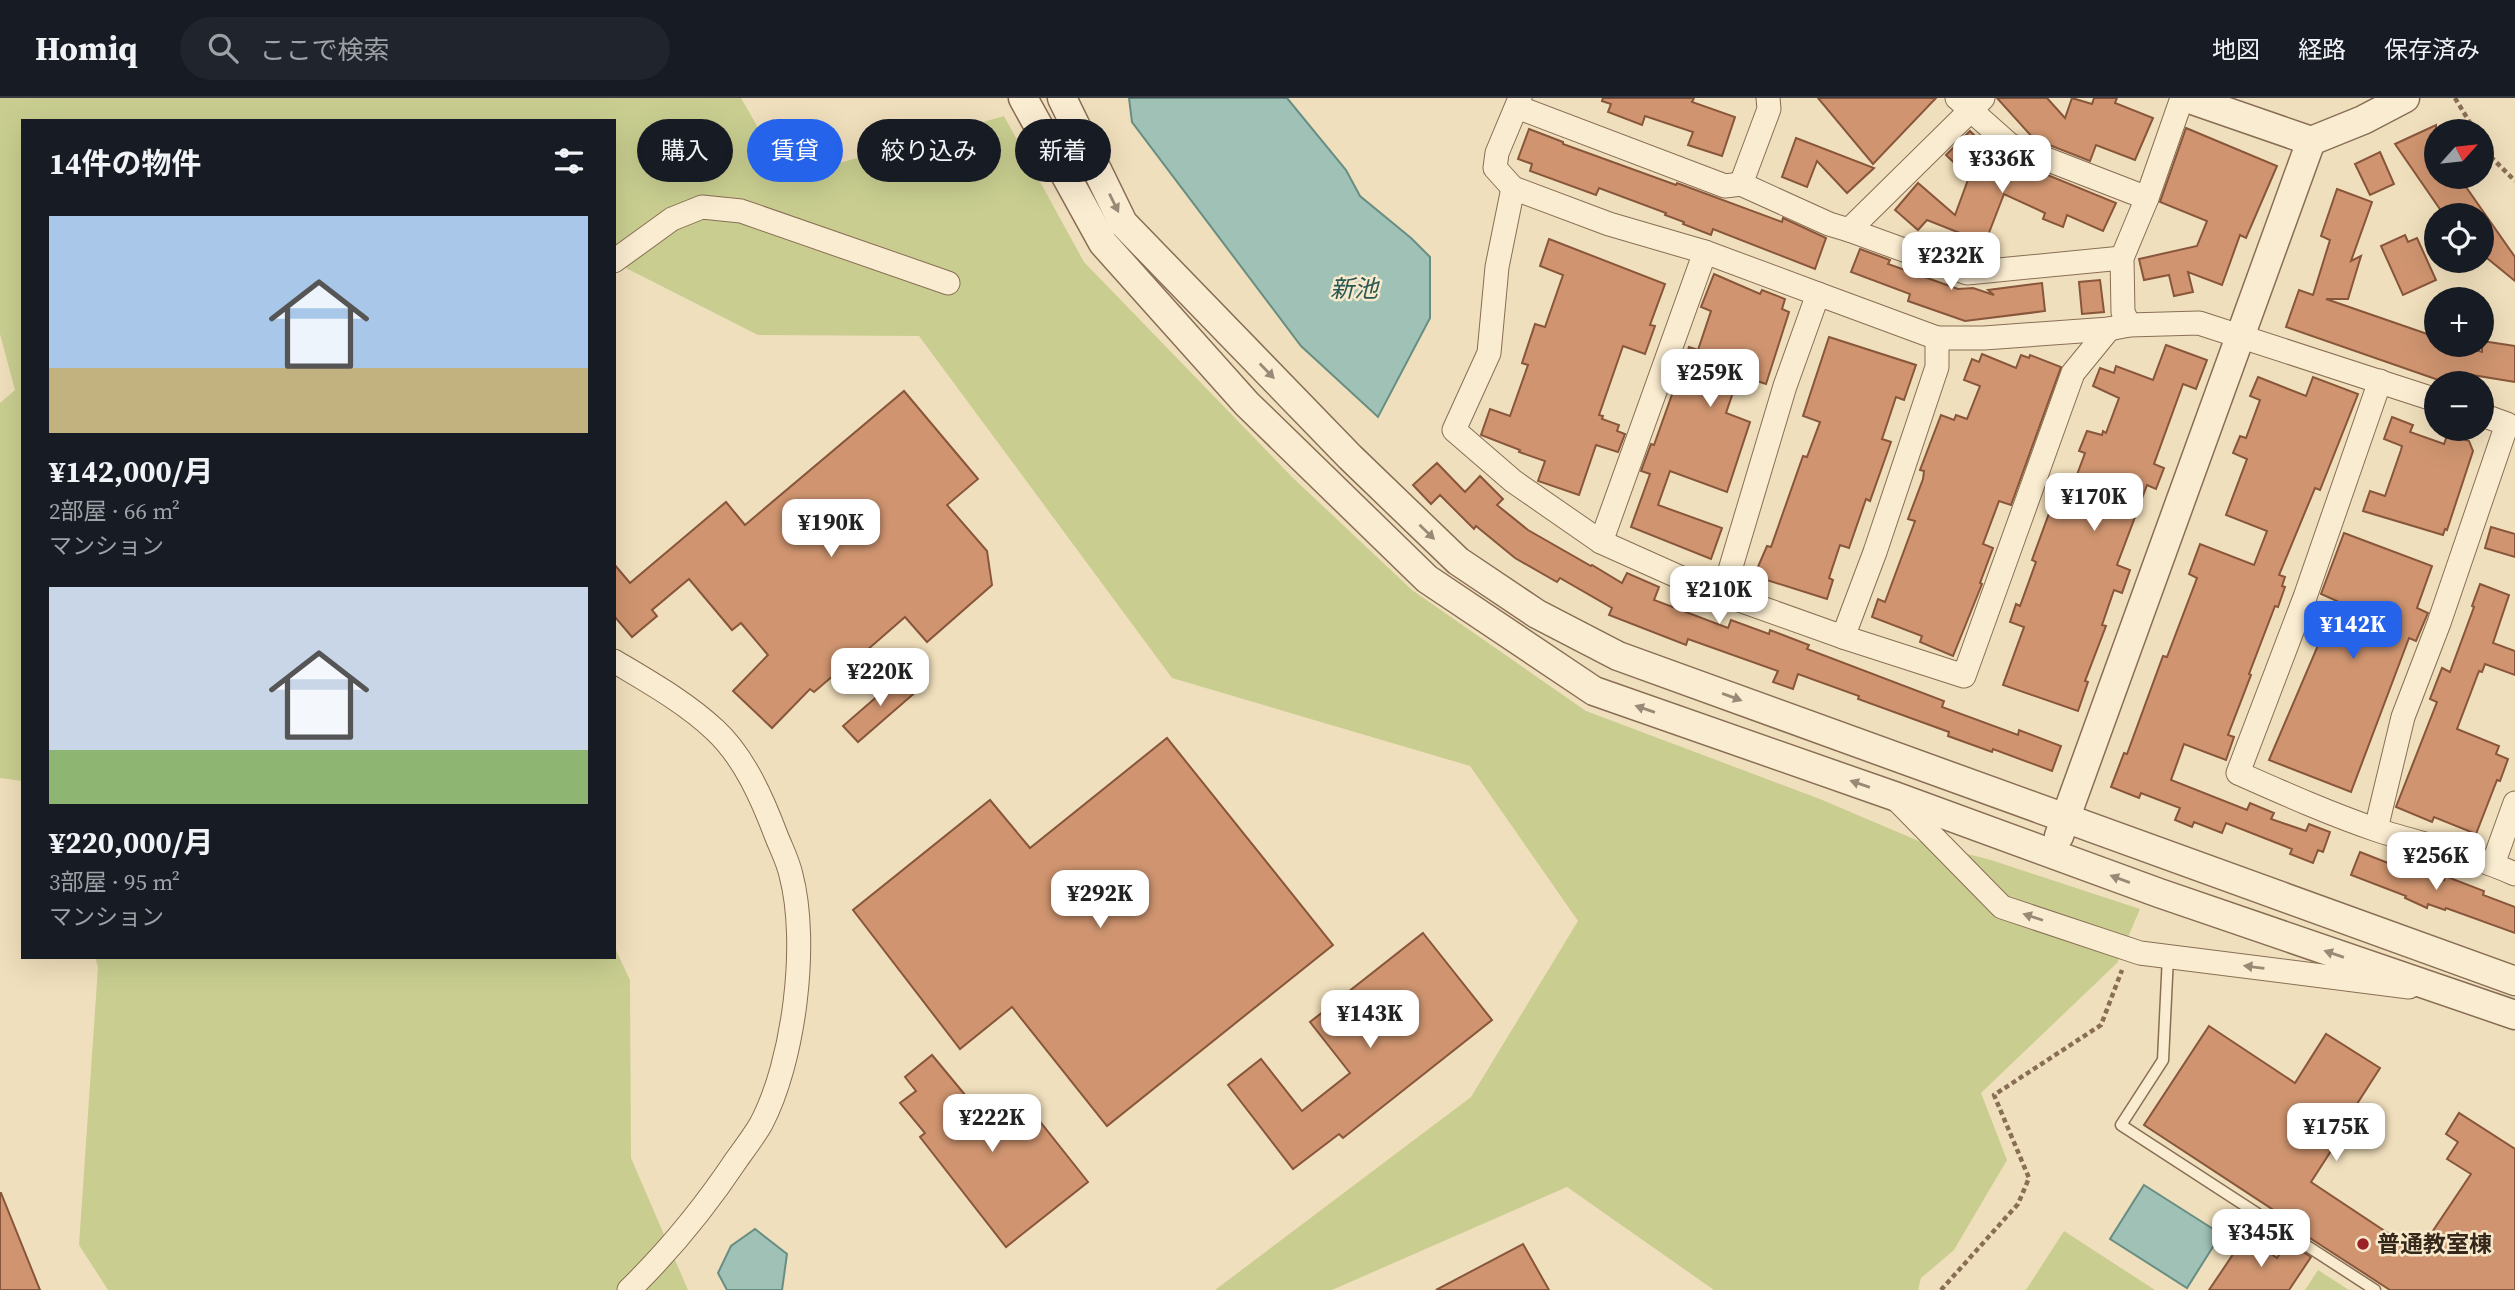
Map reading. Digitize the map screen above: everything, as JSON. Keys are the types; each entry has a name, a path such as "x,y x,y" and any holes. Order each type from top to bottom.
{"street":[{"path":"1023,98 1103,243 1247,404 1427,579 1594,691 2515,1015"},
{"path":"1062,98 1123,223 1350,457 1458,561 1537,614 1618,656 2515,981"},
{"path":"1741,184 1769,109 1768,98"},
{"path":"1513,188 1497,267 1489,353 1454,430 1513,481 1601,542 1697,585 1843,637 1965,676 2073,373 2119,327 2123,312 2122,258 2147,198 2182,98"},
{"path":"2187,98 2311,141 2363,120 2404,98"},
{"path":"1849,230 1970,102 2010,145 2147,198"},
{"path":"2122,258 1966,273 1829,224 1741,184 1725,186 1518,103 1497,153 1495,169 1513,188 1609,224 1704,252 1937,338 1984,338 2199,323 2424,396"},
{"path":"2054,855 2065,817 2311,141"},
{"path":"616,260 672,219 702,207 741,211 948,283"},
{"path":"1601,542 1704,252"},
{"path":"1720,592 1727,580 1785,386 1818,294"},
{"path":"1843,637 1875,552 1937,366 1937,338"},
{"path":"2380,381 2305,597 2238,773 2376,829 2493,864 2515,874"},
{"path":"2376,829 2403,717 2439,622 2507,424 2494,419"},
{"path":"616,662 674,697 706,722 743,764 769,816 791,874 800,929 799,971 783,1065 761,1123 714,1194 667,1253 629,1290"},
{"path":"1894,796 2002,907 2130,950 2443,991"},
{"path":"2493,864 2515,803"}],"lane":[{"path":"2168,956 2163,1060 2121,1125 2375,1290"}],"path":[{"path":"2455,98 2468,119"},
{"path":"2494,160 2515,181"},
{"path":"1941,1290 2018,1204 2029,1178 1994,1095 2101,1025 2130,950"}],"green space":[{"path":"0,98 741,98 753,119 747,119 747,182 843,182 843,162 857,158 857,182 1001,182 1001,119 994,119 1004,116 1015,136 1015,182 1040,182 1084,262 1292,477 1412,590 1586,711 1820,799 1921,842 1991,860 2140,909 2117,963 1981,1093 2007,1160 1954,1250 1921,1278 1918,1290 1714,1290 1567,1187 1332,1290 1215,1290 1471,1097 1578,921 1470,766 1172,678 919,336 758,335 616,263 616,119 21,119 21,781 0,778 0,403 15,390 0,334"},
{"path":"616,950 630,980 631,1158 688,1290 108,1290 79,1245 98,967 96,959 616,959"},
{"path":"2064,1231 2155,1290 2026,1290"},
{"path":"2318,1270 2349,1290 2305,1290"}],"water":[{"name":"新池","path":"1129,98 1287,98 1346,170 1360,196 1430,257 1430,318 1378,417 1301,346 1132,122"},
{"path":"2144,1185 2221,1234 2187,1288 2110,1239"},
{"path":"755,1229 787,1254 782,1290 727,1290 718,1273 731,1246"}],"building":[{"path":"1603,98 1694,98 1692,102 1735,117 1722,156 1688,145 1693,132 1645,116 1642,125 1608,112 1611,104 1602,101"},
{"path":"1818,98 1936,98 1873,164"},
{"path":"1997,98 2047,98 2065,118 2072,98 2092,104 2094,98 2117,98 2115,103 2153,118 2135,160 2096,145 2090,161 2034,139"},
{"path":"2186,128 2277,166 2246,238 2240,235 2222,285 2188,272 2193,292 2174,296 2169,275 2144,280 2139,259 2197,246 2207,221 2160,202"},
{"path":"1529,129 1676,185 1677,183 1782,222 1783,218 1826,238 1815,269 1713,229 1711,235 1683,224 1684,222 1665,215 1666,213 1599,188 1596,195 1530,171 1532,164 1518,159"},
{"path":"1970,131 1996,157 2021,169 2023,165 2116,203 2103,231 2067,215 2063,227 2043,219 2045,213 2004,194 1985,243 1927,220 1918,230 1895,210 1918,183 1955,215 1969,177 1946,155"},
{"path":"2424,131 2424,186 2395,144"},
{"path":"1796,138 1874,168 1847,193 1817,161 1807,187 1782,177"},
{"path":"2380,152 2394,184 2370,195 2355,164"},
{"path":"2337,189 2372,202 2351,261 2361,256 2348,299 2326,299 2424,333 2424,357 2494,357 2494,343 2515,346 2515,382 2494,379 2494,371 2424,371 2424,375 2286,327 2299,290 2313,295 2330,240 2321,236"},
{"path":"2426,189 2467,189 2477,203 2436,203"},
{"path":"2494,227 2515,257 2515,281 2494,264"},
{"path":"2405,235 2408,242 2417,238 2424,253 2424,273 2433,273 2436,280 2403,295 2381,246"},
{"path":"1549,239 1665,284 1650,325 1655,326 1645,354 1623,346 1599,415 1603,416 1602,419 1619,425 1617,431 1625,434 1618,452 1596,445 1579,495 1538,481 1545,461 1481,435 1490,409 1510,416 1528,365 1522,363 1535,324 1545,327 1563,275 1540,266"},
{"path":"1860,249 1890,260 1888,264 1958,289 1973,288 1994,295 1988,290 2042,283 2045,311 1965,321 1908,301 1910,294 1851,272"},
{"path":"1714,274 1760,294 1762,290 1785,299 1782,309 1789,312 1766,384 1739,375 1726,413 1750,422 1727,492 1670,471 1658,505 1722,528 1711,559 1631,527 1650,474 1641,471 1651,444 1654,445 1689,347 1698,350 1711,311 1701,307"},
{"path":"2100,280 2104,312 2082,314 2079,282"},
{"path":"1829,337 1916,365 1904,400 1896,397 1882,439 1891,442 1870,501 1866,499 1849,548 1840,545 1829,578 1833,580 1827,599 1754,576 1767,546 1771,547 1803,456 1807,457 1820,422 1803,416"},
{"path":"2166,345 2207,360 2196,389 2183,384 2154,464 2164,468 2156,489 2147,485 2117,565 2130,570 2122,593 2114,590 2102,625 2106,626 2085,681 2088,682 2078,711 2003,685 2024,627 2010,622 2016,604 2020,606 2036,562 2032,560 2059,486 2071,491 2085,453 2079,451 2087,431 2102,435 2103,431 2106,433 2119,398 2093,386 2100,368 2114,373 2116,366 2153,380"},
{"path":"1982,354 2016,368 2021,355 2029,358 2030,355 2061,367 2011,505 1999,501 1983,544 1993,548 1980,583 1982,584 1953,656 1920,642 1922,636 1872,617 1878,599 1885,602 1915,521 1908,519 1923,479 1924,471 1920,470 1941,415 1954,420 1956,415 1967,419 1980,386 1964,380 1972,359 1979,362"},
{"path":"2258,377 2306,396 2313,377 2358,394 2320,490 2315,488 2279,575 2285,577 2282,586 2285,587 2278,607 2275,606 2228,735 2234,737 2226,760 2184,744 2171,780 2247,810 2250,803 2274,813 2271,819 2306,831 2309,824 2330,832 2323,852 2318,850 2313,863 2290,854 2292,849 2226,823 2222,833 2194,822 2192,827 2175,820 2180,808 2141,793 2139,798 2111,787 2124,753 2127,754 2163,656 2167,657 2197,578 2189,574 2200,544 2254,565 2267,531 2226,515 2247,459 2233,453 2240,436 2246,438 2260,400 2250,396"},
{"path":"904,391 978,479 947,505 987,551 992,585 927,642 905,617 850,665 848,663 814,692 810,689 772,728 733,691 768,655 741,623 732,630 689,579 652,610 657,616 632,637 616,618 616,566 630,583 726,502 745,525"},
{"path":"2392,417 2413,425 2410,432 2424,437 2424,441 2444,444 2445,441 2469,441 2473,451 2443,535 2363,511 2370,491 2385,496 2401,450 2402,446 2384,439"},
{"path":"1437,463 1465,492 1480,476 1503,499 1497,505 1528,530 1591,566 1622,583 1627,573 1659,587 1654,600 1728,628 1731,620 1769,634 1770,630 1809,645 1807,649 1944,701 1942,707 2018,735 2019,730 2061,746 2052,771 1948,736 1949,732 1798,674 1793,689 1773,682 1778,671 1688,639 1686,645 1609,615 1612,608 1560,578 1557,582 1515,558 1476,526 1474,529 1440,495 1431,504 1413,485"},
{"path":"2491,527 2515,534 2515,557 2485,548"},
{"path":"2344,533 2432,566 2417,608 2428,613 2416,641 2409,638 2351,792 2269,760 2337,601 2321,594"},
{"path":"2480,584 2509,595 2493,643 2515,651 2515,675 2485,664 2482,672 2479,671 2457,729 2499,746 2496,754 2508,759 2476,834 2434,817 2432,822 2396,807 2437,702 2430,699 2442,668 2450,672"},
{"path":"903,674 918,690 858,742 843,726"},
{"path":"1167,738 1333,945 1107,1126 1012,1007 960,1049 853,910 990,800 1030,848"},
{"path":"2360,852 2416,874 2418,868 2444,880 2445,876 2515,907 2515,933 2446,908 2445,910 2428,904 2427,908 2405,898 2406,896 2351,875"},
{"path":"1423,933 1492,1020 1343,1138 1339,1134 1293,1169 1228,1085 1261,1059 1302,1111 1350,1073 1310,1022"},
{"path":"2209,1026 2295,1083 2326,1034 2380,1068 2348,1118 2351,1120 2311,1182 2418,1253 2471,1174 2447,1159 2458,1142 2446,1134 2459,1113 2515,1149 2515,1290 2390,1290 2144,1125"},
{"path":"932,1055 990,1125 1022,1099 1088,1182 1006,1247 920,1137 925,1133 900,1103 916,1091 905,1077"},
{"path":"1,1193 40,1290 0,1290"},
{"path":"2252,1240 2277,1258 2287,1242 2311,1257 2289,1290 2209,1290 2240,1244 2246,1248"},
{"path":"1523,1244 1549,1290 1436,1290"}],"place":[{"name":"普通教室棟","path":"2363,1244"}]}
